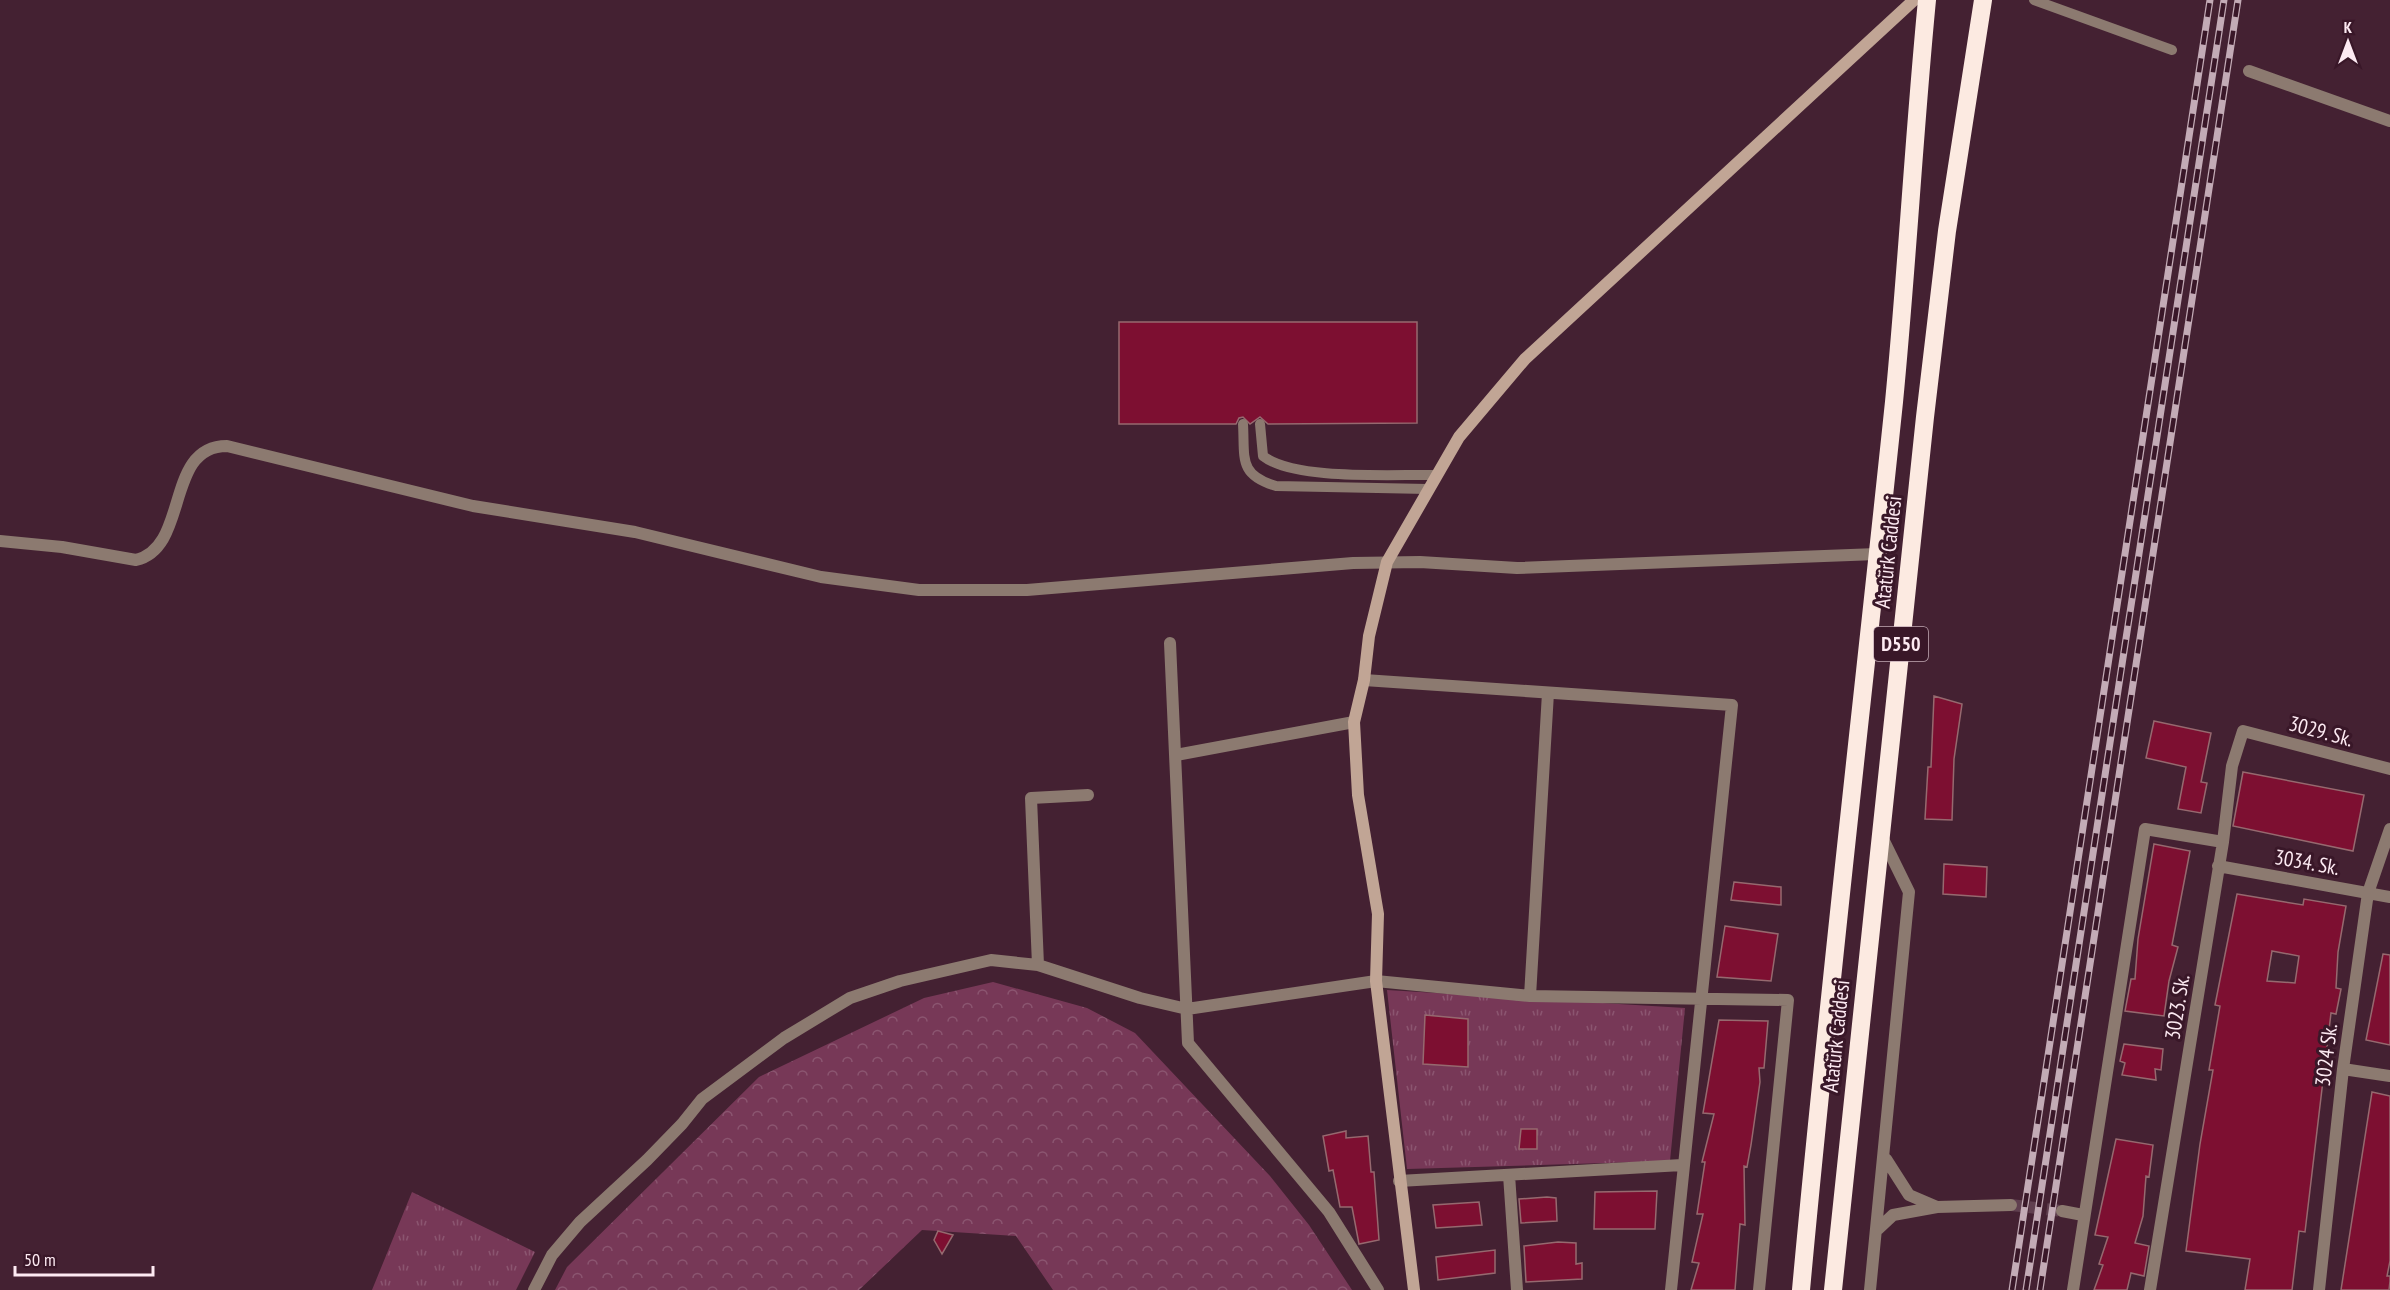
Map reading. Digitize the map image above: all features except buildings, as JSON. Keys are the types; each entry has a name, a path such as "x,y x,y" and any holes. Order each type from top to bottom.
{"highway":[{"name":"Atatürk Caddesi","path":"1801,1290 1835,937 1911,226 1927,0"},
{"name":"Atatürk Caddesi","path":"1833,1290 1947,231 1983,0"}],"street":[{"path":"1414,1290 1376,981 1378,914 1358,795 1354,722 1364,680 1369,636 1387,562 1459,437 1525,359 1914,0"},
{"path":"2249,71 2390,121"},
{"path":"0,541 62,547 126,559 147,558 160,546 194,461 206,449 227,446 474,506 635,532 820,577 919,590 1027,590 1387,562 1517,568 1877,554"},
{"path":"1170,643 1188,1043 1329,1212 1378,1290"},
{"path":"1364,680 1732,705 1699,999 1671,1290"},
{"path":"1530,996 1548,693"},
{"path":"1176,755 1354,722"},
{"name":"3029. Sk.","path":"2243,731 2390,769"},
{"name":"3023. Sk.","path":"2151,1290 2223,842 2232,766 2243,731"},
{"path":"1038,965 1031,798 1088,795"},
{"path":"2073,1290 2145,829 2223,842"},
{"name":"3024 Sk.","path":"2319,1290 2343,1069 2368,893 2390,829"},
{"path":"1870,1290 1878,1229 1909,892 1881,833"},
{"name":"3034. Sk.","path":"2218,866 2390,897"},
{"path":"534,1290 552,1255 580,1222 661,1146 702,1099 783,1038 850,998 900,981 991,960 1038,965 1140,998 1187,1009 1376,981 1530,996 1788,1000 1759,1290"},
{"path":"2343,1069 2390,1076"},
{"path":"1885,1157 1909,1195 1937,1207"},
{"path":"1399,1181 1682,1165"},
{"path":"1509,1175 1517,1290"},
{"path":"1878,1229 1893,1215 1937,1207 2011,1205"},
{"path":"2062,1211 2083,1215"}],"lane":[{"path":"2034,0 2172,50"},
{"path":"1243,424 1246,467 1258,481 1276,486 1428,489"},
{"path":"1260,424 1263,456 1287,469 1342,474 1436,475"}],"green space":[{"path":"993,982 1087,1008 1135,1033 1270,1176 1309,1225 1352,1290 1053,1290 1016,1236 922,1230 859,1290 555,1290 567,1267 759,1077 924,998"},
{"path":"1387,990 1685,1008 1670,1161 1407,1169"},
{"path":"412,1192 535,1252 516,1290 372,1290"}],"tunnel":[{"path":"2011,1205 2062,1211"}],"railway":[{"path":"2012,1290 2210,0"},
{"path":"2026,1290 2224,0"},
{"path":"2040,1290 2238,0"}]}
